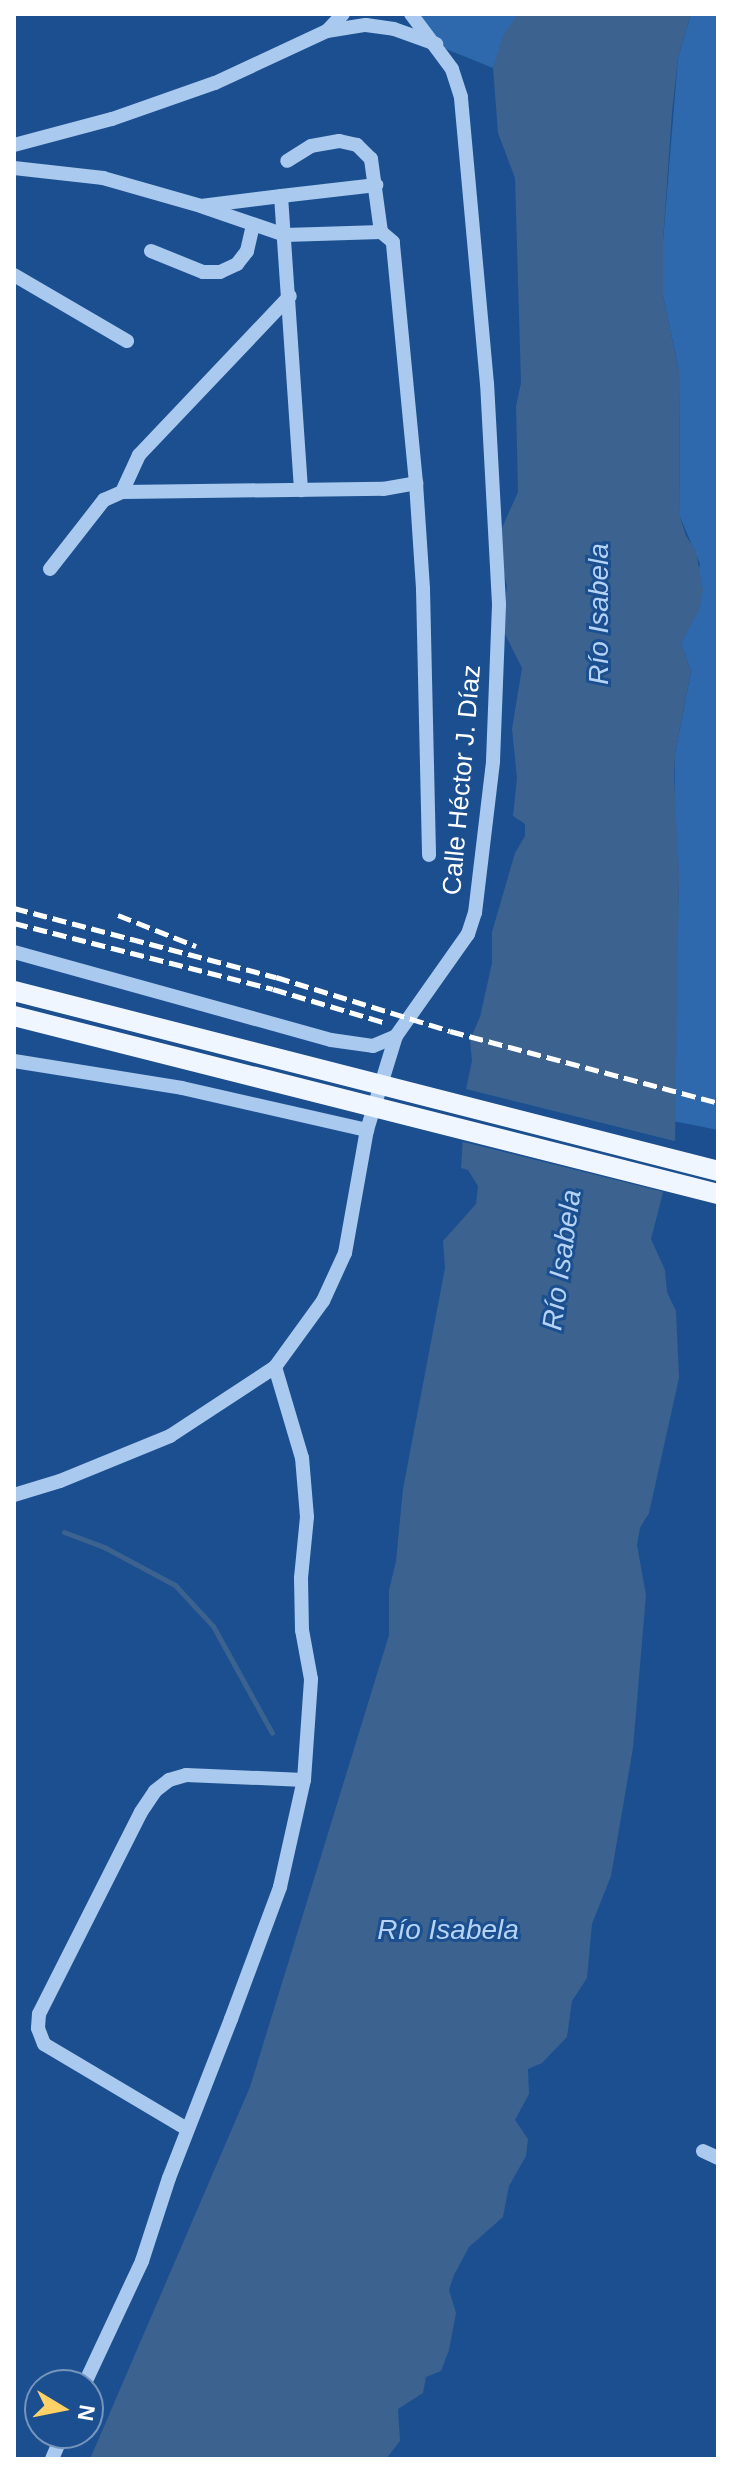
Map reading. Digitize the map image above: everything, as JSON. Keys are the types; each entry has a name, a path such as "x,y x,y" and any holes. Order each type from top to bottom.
{"main road":[{"path":"14,991 718,1171"},
{"path":"14,1016 718,1194"}],"street":[{"path":"327,31 343,14"},
{"name":"Calle Héctor J. Díaz","path":"14,1495 60,1481 170,1436 275,1367 323,1301 345,1253 367,1130 396,1036 468,934 475,913 495,714 499,604 486,369 461,97 452,69 411,14"},
{"path":"16,142 112,119 215,83 327,31 366,25 394,29 436,45"},
{"path":"287,161 311,146 339,141 357,145 371,159 381,232"},
{"path":"14,168 103,178 201,206 285,235 381,232 393,242 423,589 429,855"},
{"path":"201,206 376,185"},
{"path":"281,196 301,490"},
{"path":"151,251 203,272 220,272 237,264 247,251 253,226"},
{"path":"14,275 127,341"},
{"path":"122,492 139,455 290,296"},
{"path":"50,569 104,500 122,492 383,489 416,483"},
{"path":"14,952 331,1040 373,1046 396,1036"},
{"path":"14,1061 182,1088 367,1130"},
{"path":"91,2369 142,2261 187,2129 280,1887 304,1780 311,1679 302,1630 301,1578 307,1517 302,1458 275,1367"},
{"path":"187,2129 44,2044 38,2028 39,2014 141,1812 155,1791 169,1780 186,1775 304,1780"},
{"path":"703,2151 718,2158"}],"shaded area":[{"path":"414,14 518,14 493,68 436,45"},
{"path":"691,14 718,14 718,1130 673,1121 679,873 674,826 675,754 691,671 681,643 700,564 680,517 679,371 663,296 663,241 678,58"}],"water":[{"name":"Río Isabela","path":"518,14 691,14 678,58 672,112 663,241 663,296 679,371 680,517 686,536 696,551 703,591 699,611 681,643 691,671 675,754 674,778 679,873 675,1146 651,1239 665,1270 667,1292 676,1311 679,1378 649,1513 640,1528 637,1545 646,1595 633,1748 611,1876 592,1924 587,1978 572,2001 567,2037 542,2063 528,2069 529,2094 515,2120 528,2139 526,2156 509,2186 503,2217 469,2247 454,2275 449,2290 456,2313 449,2350 441,2371 426,2377 423,2393 398,2409 400,2441 386,2459 90,2459 94,2449 104,2449 104,2426 250,2087 389,1635 389,1590 396,1561 403,1489 445,1268 443,1241 476,1204 478,1186 468,1170 461,1168 466,1089 472,1061 470,1040 480,1017 492,963 492,932 515,853 525,836 525,824 513,816 517,778 512,729 522,668 502,628 507,586 500,560 502,528 518,492 516,406 521,383 515,178 498,133 493,68 503,35"}],"pier":[{"path":"462,1088 677,1142 665,1192 449,1138"}],"waterway":[{"path":"64,1532 104,1547 175,1585 213,1626 272,1733"}],"railway":[{"path":"14,908 276,977 450,1031 718,1103"},
{"path":"118,915 196,946"},
{"path":"14,923 273,989 383,1022"}]}
